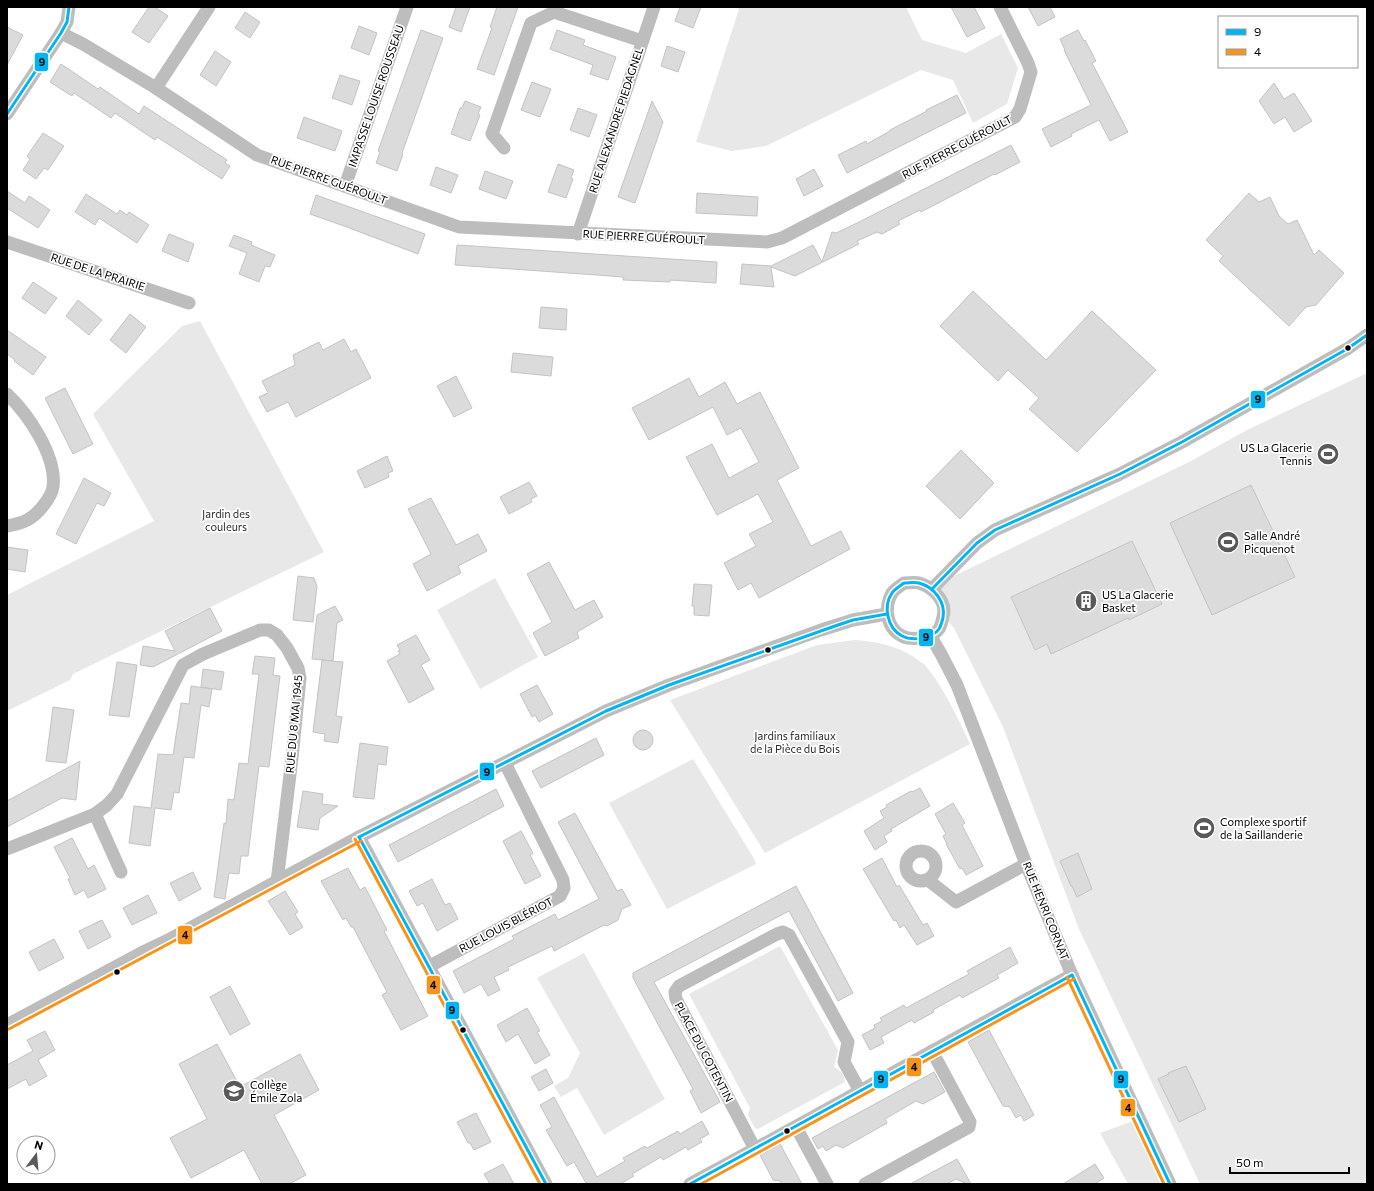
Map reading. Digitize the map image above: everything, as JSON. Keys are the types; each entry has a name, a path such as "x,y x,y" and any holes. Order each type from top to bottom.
{"street":[{"path":"7,114 61,33 67,22 69,7"},
{"path":"156,88 209,7"},
{"name":"IMPASSE LOUISE ROUSSEAU","path":"345,186 407,7"},
{"name":"RUE ALEXANDRE PIEDAGNEL","path":"578,234 654,7"},
{"name":"RUE PIERRE GUÉROULT","path":"61,33 83,44 156,88 257,155 459,227 578,234 767,242 782,238 1015,117 1020,109 1031,72 1000,7"},
{"path":"504,148 492,134 531,23 554,12 642,41"},
{"name":"RUE DE LA PRAIRIE","path":"7,242 189,302"},
{"path":"932,589 977,543 995,530 1120,474 1182,442 1346,349 1367,335"},
{"path":"7,394 22,409 33,425 46,450 51,467 53,488 47,501 36,515 22,523 7,526"},
{"path":"918,582 932,589 943,602 944,614 939,629 930,635 918,639 902,636 892,627 887,614 888,603 893,592 904,583 918,582"},
{"path":"7,1025 278,882 359,837 606,711 669,685 834,626 853,620 887,614"},
{"name":"RUE DU 8 MAI 1945","path":"7,849 95,814 107,805 117,794 183,665 202,654 260,630 269,630 277,635 287,648 298,668 300,678 278,882"},
{"name":"RUE HENRI CORNAT","path":"930,635 957,685 1026,864 1072,975 1170,1184"},
{"name":"RUE LOUIS BLÉRIOT","path":"428,967 560,896 564,888 563,880 506,763"},
{"path":"95,814 121,872"},
{"path":"359,837 546,1184"},
{"path":"928,880 956,902 1026,864"},
{"name":"PLACE DU COTENTIN","path":"755,1149 676,999 675,992 679,986 778,934 783,932 789,935 848,1042 844,1062 860,1091"},
{"path":"692,1184 1072,975"},
{"path":"865,1184 969,1127 970,1122 932,1051"},
{"path":"796,1127 827,1184"}],"green space":[{"path":"735,7 906,7 922,40 966,53 1001,34 1018,68 1007,104 973,123 953,80 921,70 766,146 732,151 696,142 739,9"},
{"name":"Jardin des couleurs","path":"200,321 324,552 73,674 70,680 7,711 7,595 154,521 93,414 182,326"},
{"name":"Complexe sportif de la Saillanderie","path":"1367,373 1367,1184 1200,1184 1079,929 1003,727 954,628 945,618 938,588 954,576 1191,461 1247,430"},
{"path":"495,578 538,657 480,689 437,610"},
{"name":"Jardins familiaux de la Pièce du Bois","path":"855,640 878,643 893,647 907,653 924,664 944,692 970,744 765,853 670,700 817,645"},
{"path":"693,759 756,864 667,909 609,803"},
{"path":"780,946 838,1050 834,1067 842,1073 845,1082 758,1129 755,1128 748,1115 750,1108 689,994"},
{"path":"584,953 665,1099 604,1135 577,1088 561,1097 554,1086 568,1078 580,1053 537,978"},
{"path":"1133,1121 1161,1184 1128,1184 1100,1133"}],"building":[{"path":"149,7 155,7 168,16 149,43 132,32"},
{"path":"456,7 470,7 461,32 449,27"},
{"path":"497,7 518,7 494,75 477,69 492,28 490,27"},
{"path":"680,7 701,7 693,28 675,21"},
{"path":"951,7 974,7 985,28 967,37"},
{"path":"1028,7 1050,7 1055,17 1038,26"},
{"path":"245,12 260,22 250,38 235,28"},
{"path":"359,26 377,33 369,55 351,48"},
{"path":"7,27 23,35 7,65"},
{"path":"421,30 443,38 397,171 376,163 380,152 378,151"},
{"path":"557,30 585,40 583,45 616,57 608,80 590,74 593,65 550,49"},
{"path":"1078,30 1096,61 1092,63 1128,132 1110,141 1099,120 1071,134 1072,136 1051,147 1042,129 1091,105 1060,39"},
{"path":"667,46 685,52 678,72 661,66"},
{"path":"215,51 231,62 216,86 200,75"},
{"path":"61,64 98,89 100,87 139,114 144,106 227,160 225,163 230,166 222,179 157,137 155,140 115,113 111,118 74,93 72,96 50,82"},
{"path":"340,75 360,81 352,105 332,98"},
{"path":"532,82 551,89 540,117 521,110"},
{"path":"1274,83 1284,99 1294,93 1312,121 1294,132 1285,117 1274,124 1259,101"},
{"path":"957,95 966,113 847,173 838,155 866,141 867,144 927,111 926,110"},
{"path":"465,101 481,107 478,114 480,115 470,141 451,134 460,108 462,108"},
{"path":"652,101 663,122 635,203 618,197"},
{"path":"578,108 597,115 589,137 570,130"},
{"path":"304,117 342,131 335,151 297,138"},
{"path":"43,133 64,146 48,170 44,168 36,179 23,170 30,159 27,156"},
{"path":"1011,145 1020,162 921,212 920,210 898,221 900,224 882,234 877,232 857,241 859,244 795,276 771,267 774,287 740,284 742,264 771,266 813,245 822,262 832,232 836,233 857,223"},
{"path":"558,164 574,170 571,178 573,179 566,198 548,192"},
{"path":"436,167 458,175 451,193 430,185"},
{"path":"814,169 823,186 804,196 796,179"},
{"path":"485,171 513,181 506,199 479,189"},
{"path":"7,191 25,203 29,196 50,210 38,228 7,208"},
{"path":"697,193 758,197 757,216 696,213"},
{"path":"1249,193 1259,202 1270,197 1279,216 1288,224 1297,220 1314,255 1319,250 1344,273 1316,305 1306,307 1289,326 1219,261 1223,256 1206,240"},
{"path":"86,194 117,214 120,210 127,215 129,212 149,225 137,243 99,218 95,225 75,212"},
{"path":"316,195 425,234 418,254 310,214"},
{"path":"169,234 194,244 188,262 162,251"},
{"path":"234,235 252,242 251,245 275,255 270,267 265,266 259,282 239,274 247,253 229,246"},
{"path":"457,245 717,262 716,283 670,280 670,282 623,280 623,277 455,265"},
{"path":"33,282 57,298 45,314 22,298"},
{"path":"973,291 1046,360 1092,311 1156,370 1077,452 1029,409 1039,398 1008,370 998,381 940,326"},
{"path":"78,300 102,320 89,335 66,316"},
{"path":"541,307 567,309 566,330 539,328"},
{"path":"130,314 146,327 126,353 110,340"},
{"path":"7,330 46,357 33,375 7,354"},
{"path":"344,339 351,352 356,349 371,378 296,417 288,402 267,412 259,397 268,393 262,381 295,365 293,355 319,342 323,350"},
{"path":"513,353 553,357 551,376 511,372"},
{"path":"456,376 472,408 454,417 437,386"},
{"path":"689,378 699,397 725,382 737,404 760,392 799,468 777,480 811,546 841,531 850,549 759,598 751,583 738,590 724,563 756,546 749,534 773,522 758,494 717,515 686,457 712,444 729,478 759,462 741,428 727,435 713,407 649,440 632,408"},
{"path":"65,388 93,444 73,454 45,398"},
{"path":"961,450 994,483 960,519 926,486"},
{"path":"387,456 393,471 388,473 389,477 365,488 357,471"},
{"path":"84,478 111,493 104,506 97,503 76,544 56,534"},
{"path":"529,482 537,496 531,499 532,502 509,514 500,497"},
{"name":"Salle André Picquenot","path":"1251,485 1295,577 1212,615 1170,523"},
{"path":"431,498 456,545 478,534 487,551 458,566 461,573 427,591 413,564 431,554 408,509"},
{"name":"US La Glacerie Basket","path":"1132,541 1162,604 1051,654 1047,644 1035,650 1011,597"},
{"path":"7,547 28,550 25,572 7,569"},
{"path":"549,562 575,610 594,600 603,617 577,632 579,638 545,656 533,633 552,622 527,574"},
{"path":"298,576 314,578 317,586 313,622 293,620"},
{"path":"694,584 712,585 709,616 694,615 694,606 692,606"},
{"path":"335,606 343,620 337,623 333,661 312,659 317,615"},
{"path":"210,608 222,631 153,667 140,665 143,646 175,651 165,631"},
{"path":"416,635 430,660 421,665 434,689 409,703 387,661 400,654 398,651 400,650 397,645"},
{"path":"255,656 275,658 273,675 280,676 269,767 259,766 248,856 241,856 239,874 229,873 225,899 214,897 224,823 226,824 228,799 234,800 239,763 248,764 259,674 252,674"},
{"path":"322,660 343,662 336,716 342,717 338,743 324,741 325,734 313,732"},
{"path":"117,662 137,665 129,717 109,715"},
{"path":"203,669 224,672 221,690 201,687"},
{"path":"537,685 553,714 539,722 535,715 532,717 520,694"},
{"path":"191,686 212,689 209,707 201,705 194,758 184,757 179,793 174,792 171,810 155,808 150,846 129,843 134,806 151,808 158,754 173,755 181,703 189,704"},
{"path":"53,707 74,710 66,763 46,761"},
{"path":"639,730 647,730 653,736 653,744 647,750 639,750 633,744 633,736"},
{"path":"596,738 604,755 541,788 532,771"},
{"path":"360,743 388,747 386,765 378,764 374,799 353,797"},
{"path":"80,761 76,800 62,798 7,827 7,801"},
{"path":"920,788 930,806 891,829 892,831 884,836 887,842 875,850 864,831 884,818 880,811 887,807 886,805 911,791 912,792"},
{"path":"496,789 504,806 398,862 389,845"},
{"path":"303,791 323,794 322,804 338,806 320,818 318,830 297,827"},
{"path":"953,803 965,823 962,825 983,866 966,875 962,868 960,869 946,844 943,836 946,834 935,814"},
{"path":"575,813 617,891 622,889 631,905 622,909 618,920 607,926 604,925 554,951 552,946 508,967 509,970 494,977 500,990 488,996 481,984 464,993 453,971 514,939 512,936 555,914 558,920 599,899 558,822"},
{"path":"521,831 533,853 530,855 541,876 525,884 503,841"},
{"path":"72,838 88,869 94,865 106,889 88,898 84,890 75,895 68,879 70,878 54,847"},
{"path":"1078,853 1092,889 1077,897 1060,861"},
{"path":"882,858 897,887 899,885 923,925 927,923 934,936 917,945 904,925 900,928 896,920 894,921 863,869"},
{"path":"348,868 360,890 365,887 387,930 384,931 428,1016 401,1030 382,995 387,992 353,927 351,927 346,918 343,920 321,881"},
{"path":"193,872 201,889 179,901 170,883"},
{"path":"432,879 445,905 450,903 458,919 437,931 423,903 417,906 409,891"},
{"path":"796,886 853,993 838,1001 789,911 654,982 720,1102 701,1113 690,1091 693,1089 633,978 633,973"},
{"path":"285,891 298,912 295,914 303,927 290,935 268,901"},
{"path":"148,895 157,913 132,925 123,908"},
{"path":"102,920 111,937 88,949 79,931"},
{"path":"54,939 64,958 39,971 29,952"},
{"path":"1010,947 1018,963 997,975 999,978 962,998 960,995 933,1010 934,1012 914,1023 912,1020 881,1037 884,1043 870,1050 862,1035 875,1028 874,1025 882,1021 880,1018 904,1005 906,1008 969,974 967,971"},
{"path":"230,986 250,1024 230,1035 210,997"},
{"path":"527,1008 540,1031 537,1032 550,1055 535,1064 518,1034 506,1042 497,1025"},
{"path":"989,1030 1034,1115 1024,1121 1021,1115 1016,1118 1010,1107 1003,1106 968,1042"},
{"path":"45,1031 55,1050 38,1060 47,1076 29,1086 26,1079 7,1089 7,1065 33,1051 27,1040"},
{"path":"217,1044 240,1087 300,1054 319,1090 274,1115 306,1175 289,1184 262,1184 244,1150 191,1178 170,1138 207,1119 179,1064"},
{"path":"1186,1066 1206,1109 1179,1122 1158,1079 1169,1074 1168,1073"},
{"path":"546,1069 553,1083 539,1091 531,1077"},
{"path":"934,1072 945,1092 923,1104 916,1101 885,1119 887,1123 843,1148 836,1145 826,1151 823,1146 818,1149 812,1138"},
{"path":"554,1097 597,1177 625,1161 623,1158 645,1146 647,1148 678,1131 680,1134 702,1121 709,1134 700,1139 702,1142 688,1150 686,1147 663,1160 661,1157 632,1174 634,1176 620,1184 584,1184 586,1183 574,1162 567,1166 546,1130 552,1127 540,1105"},
{"path":"476,1113 491,1142 474,1150 470,1143 468,1143 457,1122"},
{"path":"780,1144 802,1184 782,1184 780,1181 773,1180 760,1155"},
{"path":"957,1159 971,1184 967,1184 956,1179 947,1184 910,1184"},
{"path":"503,1164 514,1184 490,1184 484,1174"},
{"path":"1095,1164 1104,1178 1095,1184 1063,1184"}],"transit line":[{"name":"9","path":"7,114 61,33 67,22 69,7"},
{"name":"9","path":"932,589 977,543 995,530 1120,474 1182,442 1347,349 1367,335"},
{"name":"9","path":"904,583 917,583 924,585 930,588 941,601 943,606 943,618 939,629 932,635 916,639 906,638 893,628 887,610 889,598 892,593 904,583"},
{"name":"9","path":"359,837 606,711 669,685 835,626 853,620 887,614"},
{"name":"9","path":"359,837 546,1184"},
{"name":"4","path":"355,839 540,1184"},
{"name":"4","path":"9,1029 361,841"},
{"name":"9","path":"1072,975 1170,1184"},
{"name":"9","path":"690,1184 1072,975"},
{"name":"4","path":"1067,977 1164,1184"},
{"name":"4","path":"701,1184 1074,979"}],"place":[{"name":"US La Glacerie Tennis","path":"1328,454"},
{"name":"Salle André Picquenot","path":"1228,542"},
{"name":"US La Glacerie Basket","path":"1086,601"},
{"name":"Complexe sportif de la Saillanderie","path":"1204,828"},
{"name":"Collège Émile Zola","path":"234,1091"}]}
